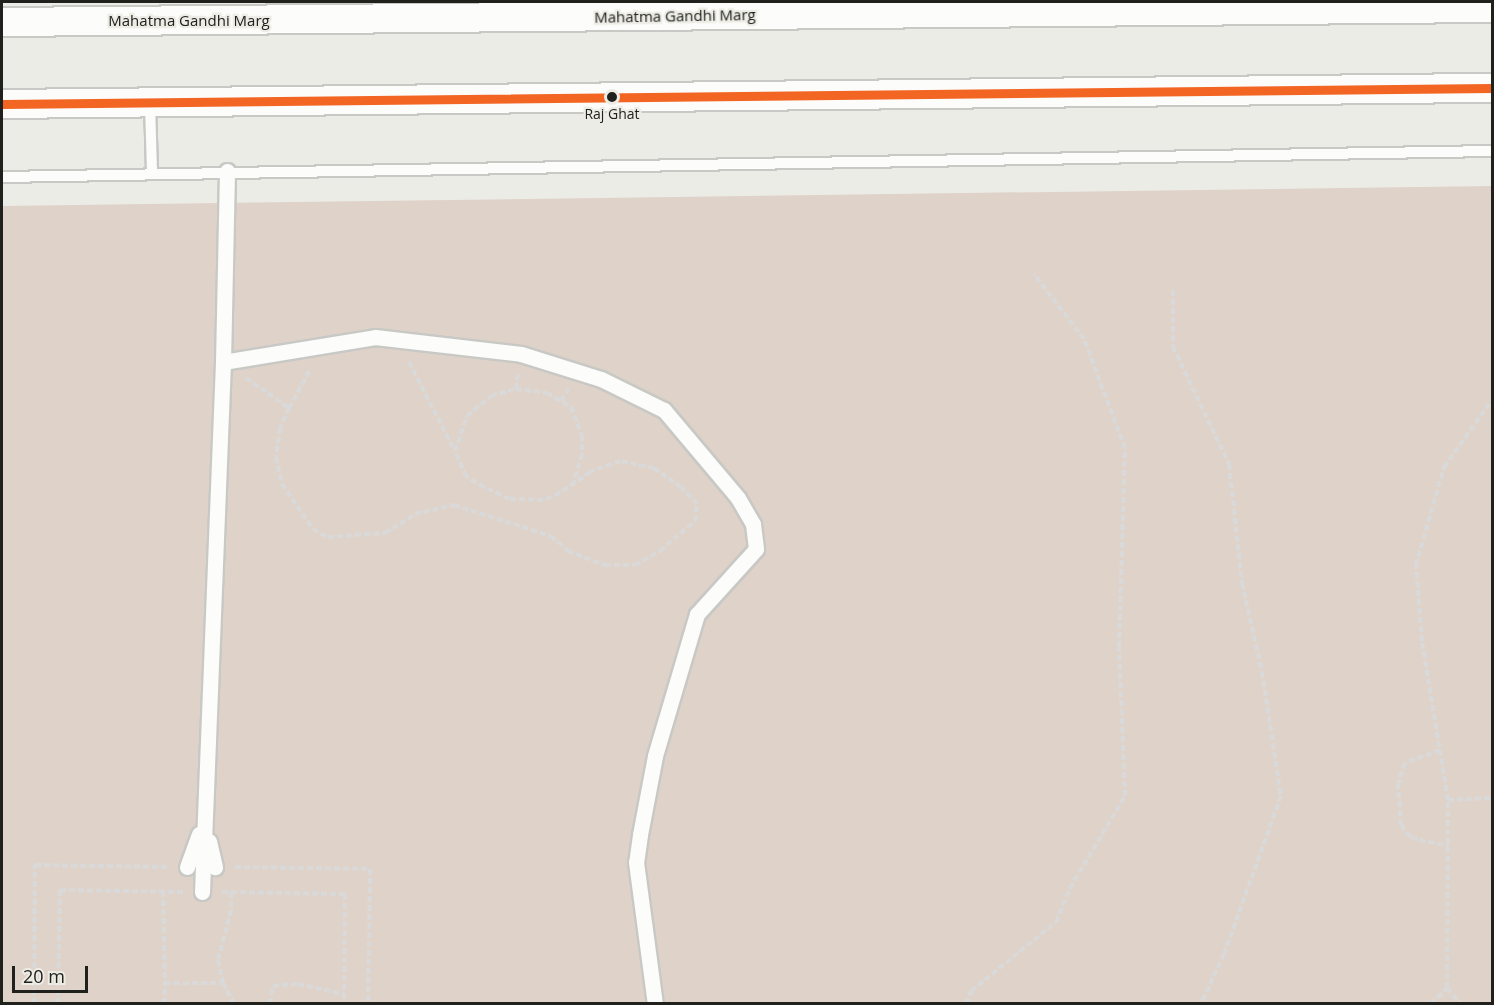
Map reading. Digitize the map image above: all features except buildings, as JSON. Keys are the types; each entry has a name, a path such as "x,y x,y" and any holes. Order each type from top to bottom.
{"main road":[{"name":"Mahatma Gandhi Marg","path":"2,22 193,16 1492,8"},
{"path":"2,104 1492,88"}],"street":[{"path":"202,892 224,362 227,171"},
{"path":"224,362 396,337 521,354 633,393 664,410 738,498 753,524 756,549 697,614 655,756 636,862 655,1004"},
{"path":"187,867 204,823"},
{"path":"204,823 215,867"}],"lane":[{"path":"150,102 152,173"},
{"path":"2,177 227,171 1492,151"}],"path":[{"path":"966,1004 971,991 1056,922 1070,888 1125,796 1119,647 1125,448 1084,339 1034,274"},
{"path":"1173,290 1173,347 1229,464 1242,583 1262,672 1281,796 1224,954 1201,1004"},
{"path":"322,346 280,428 276,457 282,484 314,529 328,537 385,533 415,514 454,505 551,536 568,551 605,565 635,566 660,551 695,521 697,504 654,468 620,461 574,482 543,500 509,499 466,476 396,337"},
{"path":"224,362 289,408"},
{"path":"455,451 467,416 490,396 516,389 547,393 571,407 582,435 582,454 574,482"},
{"path":"1461,1004 1447,988 1448,800 1416,565 1444,467 1492,400"},
{"path":"1440,750 1405,763 1398,783 1401,825 1411,838 1448,846"},
{"path":"1448,800 1492,798"},
{"path":"34,1004 35,865 187,867"},
{"path":"215,867 370,869 368,1004"},
{"path":"58,1004 60,890 345,894 344,1004"},
{"path":"163,891 164,1004"},
{"path":"231,892 231,910 218,960 223,983 234,1004"},
{"path":"165,983 223,983"},
{"path":"270,1004 273,986 298,984 344,994"},
{"path":"1431,1004 1447,988"}],"shaded area":[{"path":"1492,186 1492,1003 2,1003 2,206"}],"transit line":[{"path":"2,104 1492,88"}],"place":[{"name":"Raj Ghat","path":"612,97"}]}
